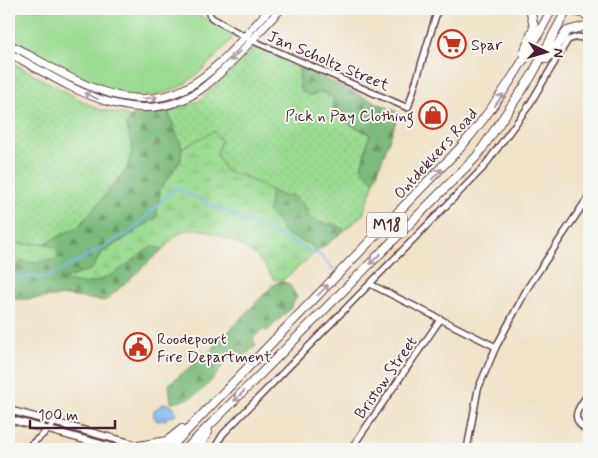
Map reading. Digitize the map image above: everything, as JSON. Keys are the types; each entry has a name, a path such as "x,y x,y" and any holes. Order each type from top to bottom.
{"main road":[{"path":"9,44 100,92 115,97 141,99 170,95 197,81 270,9"},
{"path":"9,53 96,99 124,107 148,107 175,102 198,91 281,9"},
{"path":"515,76 534,27 530,9"},
{"name":"Ontdekkers Road","path":"169,449 442,168 482,123 515,76 552,9"},
{"path":"567,9 589,16"},
{"name":"Ontdekkers Road","path":"186,449 477,156 499,127 531,77 567,9"},
{"path":"499,127 518,104 564,34 573,28 589,25"},
{"path":"136,447 167,440 204,411"},
{"path":"198,449 219,415"}],"street":[{"name":"Jan Scholtz Street","path":"210,9 209,14 214,19 251,40 408,108 437,12"},
{"path":"214,449 223,434 483,168 528,107 568,40 577,37 589,39"},
{"path":"467,449 478,389 496,347 528,287 589,196"},
{"path":"370,284 496,347"},
{"name":"Bristow Street","path":"351,449 440,320"},
{"path":"589,392 578,410 576,419 580,426 589,433"},
{"path":"9,410 136,447 152,449"},
{"path":"9,419 44,431 118,449"},
{"path":"44,431 46,420"},
{"path":"26,449 54,423"}],"green space":[{"path":"9,9 186,9 236,34 196,75 168,92 145,96 121,94 97,87 74,77 9,40"},
{"path":"259,48 299,67 300,89 322,92 333,97 349,124 370,134 361,168 374,182 363,214 345,230 337,225 314,222 283,196 245,177 225,171 217,155 214,132 182,148 168,111 199,101 251,50"},
{"path":"9,61 98,109 132,116 126,125 133,146 127,169 79,226 44,244 9,244"},
{"path":"299,67 399,113 374,182 361,168 370,134 349,124 333,111 333,97 322,92 309,96 300,89"},
{"path":"168,111 182,148 181,159 162,188 156,218 102,252 92,269 65,279 98,282 152,246 163,249 105,301 67,296 16,300 9,272 21,261 35,263 59,249 44,244 79,226 127,169 133,146 126,125 132,116"},
{"path":"214,131 221,140 217,155 225,171 245,177 271,190 268,211 286,234 314,247 314,254 284,279 274,280 260,261 243,247 212,233 192,229 179,234 163,249 152,246 122,268 99,280 75,283 64,279 92,269 102,253 156,218 161,188 181,160 182,148"},
{"path":"271,190 283,196 293,195 309,211 308,216 312,219 345,230 314,254 314,247 286,234 268,211"},
{"path":"9,244 44,244 59,249 56,259 35,263 21,261 9,272"},
{"path":"281,281 289,284 297,297 289,310 267,331 263,329 253,339 256,346 243,357 234,352 201,391 183,400 171,403 169,384 209,352 273,285"}],"water":[{"path":"165,403 174,407 176,414 172,417 168,416 166,420 157,421 153,415 154,410"}],"waterway":[{"path":"9,277 49,277 132,231 175,188 320,255 334,270"}],"place":[{"name":"Spar","path":"452,44"},
{"name":"Pick n Pay Clothing","path":"433,115"},
{"name":"Roodepoort Fire Department","path":"138,347"}]}
